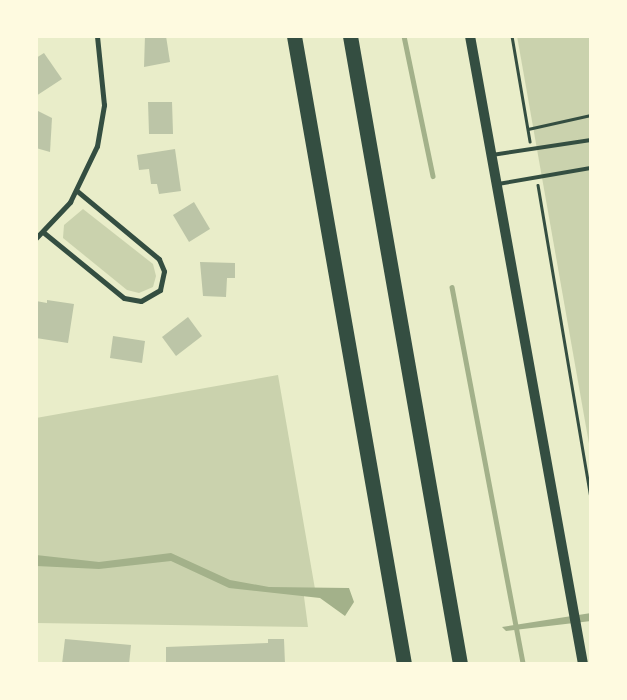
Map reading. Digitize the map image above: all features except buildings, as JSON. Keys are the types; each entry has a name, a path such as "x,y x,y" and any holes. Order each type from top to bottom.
{"highway":[{"path":"294,36 404,664"},
{"path":"350,36 460,664"}],"main road":[{"path":"470,36 583,664"}],"street":[{"path":"36,238 77,191 101,126 104,82 97,36"},
{"path":"43,232 124,298 141,301 160,290 164,271 159,259 77,191"}],"lane":[{"path":"491,155 591,140"},
{"path":"496,185 591,168"}],"path":[{"path":"512,36 530,140"},
{"path":"528,129 591,114"},
{"path":"538,184 591,497"}],"shaded area":[{"path":"517,36 591,36 591,455"},
{"path":"83,209 153,264 156,276 153,287 139,293 127,290 63,238 64,225"},
{"path":"278,375 315,589 303,589 308,627 36,623 36,418"},
{"path":"171,553 230,580 269,587 349,588 354,602 345,616 320,598 229,588 171,561 99,569 36,566 36,555 99,562"},
{"path":"591,613 591,621 506,631 502,627"}],"waterway":[{"path":"404,36 433,176"},
{"path":"452,287 523,664"}]}
